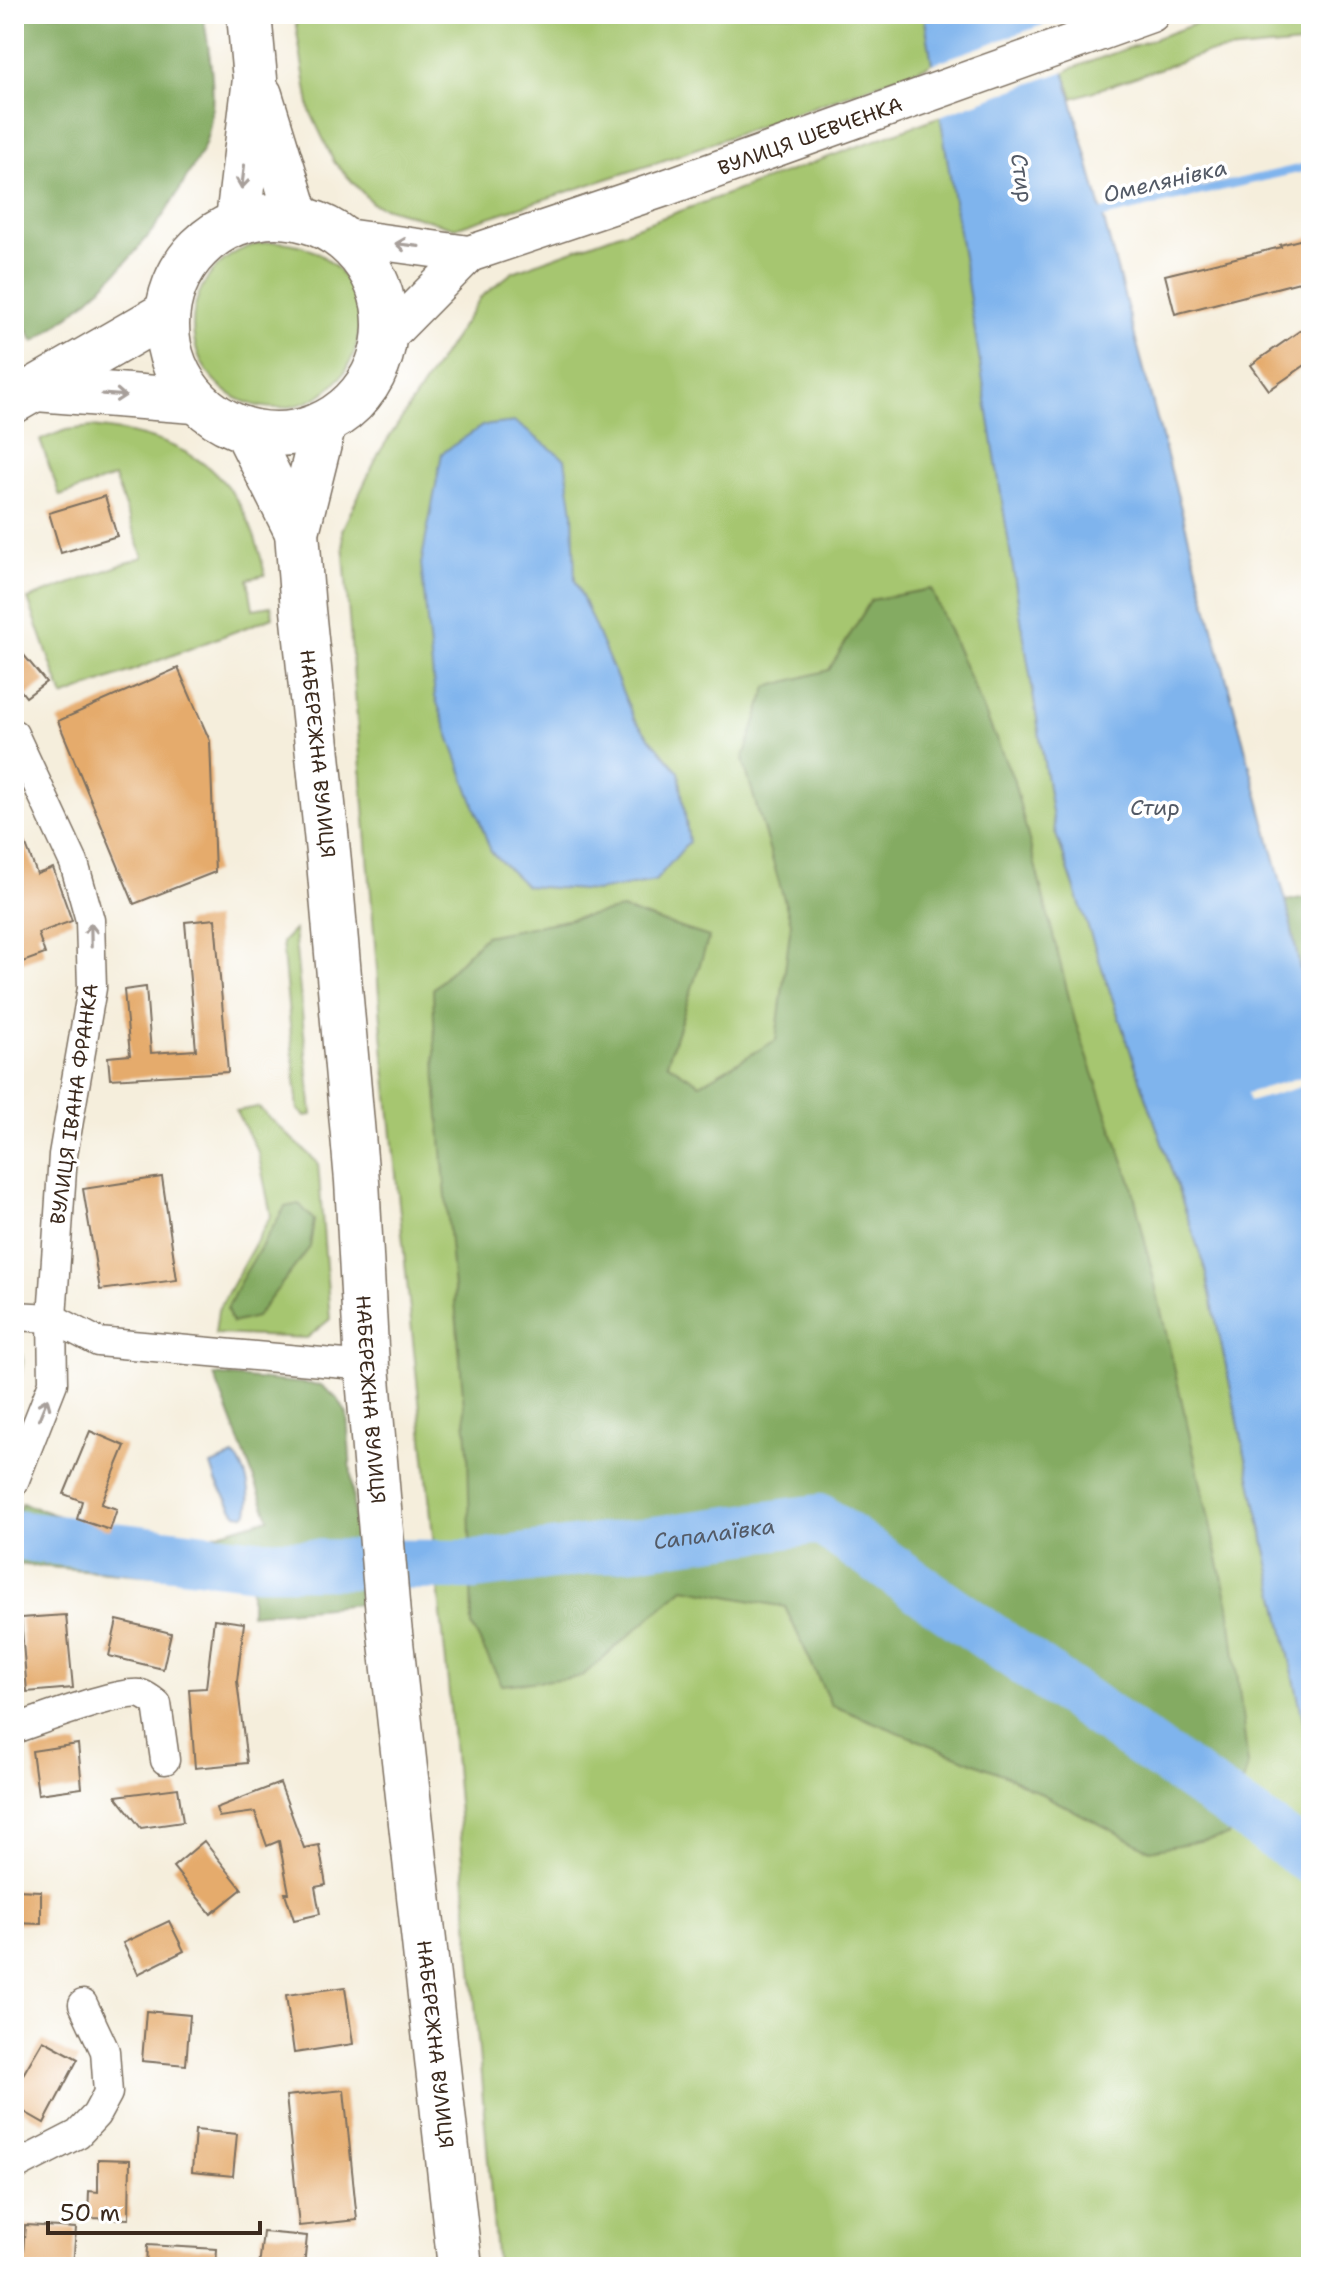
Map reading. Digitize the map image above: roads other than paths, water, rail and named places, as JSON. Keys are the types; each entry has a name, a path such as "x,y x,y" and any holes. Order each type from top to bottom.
{"main road":[{"path":"249,14 255,79 297,215"},
{"path":"238,220 255,79"},
{"path":"297,215 345,237 379,282 386,338 366,388 324,424 286,435 247,432 195,401 171,361 165,314 188,257 238,220 297,215"},
{"path":"25,395 165,314"},
{"path":"25,395 195,401"},
{"name":"НАБЕРЕЖНА ВУЛИЦЯ","path":"324,424 297,532 356,1166 367,1366 386,1594 460,2267"},
{"name":"НАБЕРЕЖНА ВУЛИЦЯ","path":"247,432 297,532"}],"street":[{"name":"ВУЛИЦЯ ШЕВЧЕНКА","path":"345,237 469,254 665,188 1151,14"},
{"name":"ВУЛИЦЯ ШЕВЧЕНКА","path":"386,338 469,254"},
{"name":"ВУЛИЦЯ ІВАНА ФРАНКА","path":"14,734 74,863 90,920 92,988 63,1155 52,1318 53,1383 14,1482"},
{"path":"14,1316 52,1318 98,1342 367,1366"},
{"path":"14,1729 86,1705 136,1694 146,1695 157,1704 165,1760"},
{"path":"14,2167 78,2134 96,2115 108,2093 105,2051 83,2004"}],"water":[{"name":"Стир","path":"924,14 1052,14 1064,71 1286,901 1311,1024 1311,1756 1204,1265 1055,831"},
{"path":"515,422 565,459 573,512 575,580 634,719 679,772 689,842 655,881 596,891 526,886 491,852 435,697 421,564 442,453 482,426"},
{"path":"234,1456 242,1468 249,1490 248,1512 244,1515 237,1514 233,1509 216,1481 211,1465"}],"waterway":[{"name":"Омелянівка","path":"1094,216 1311,166"},
{"name":"Сапалаївка","path":"14,1535 256,1564 476,1565 820,1519 1311,1860"}]}
